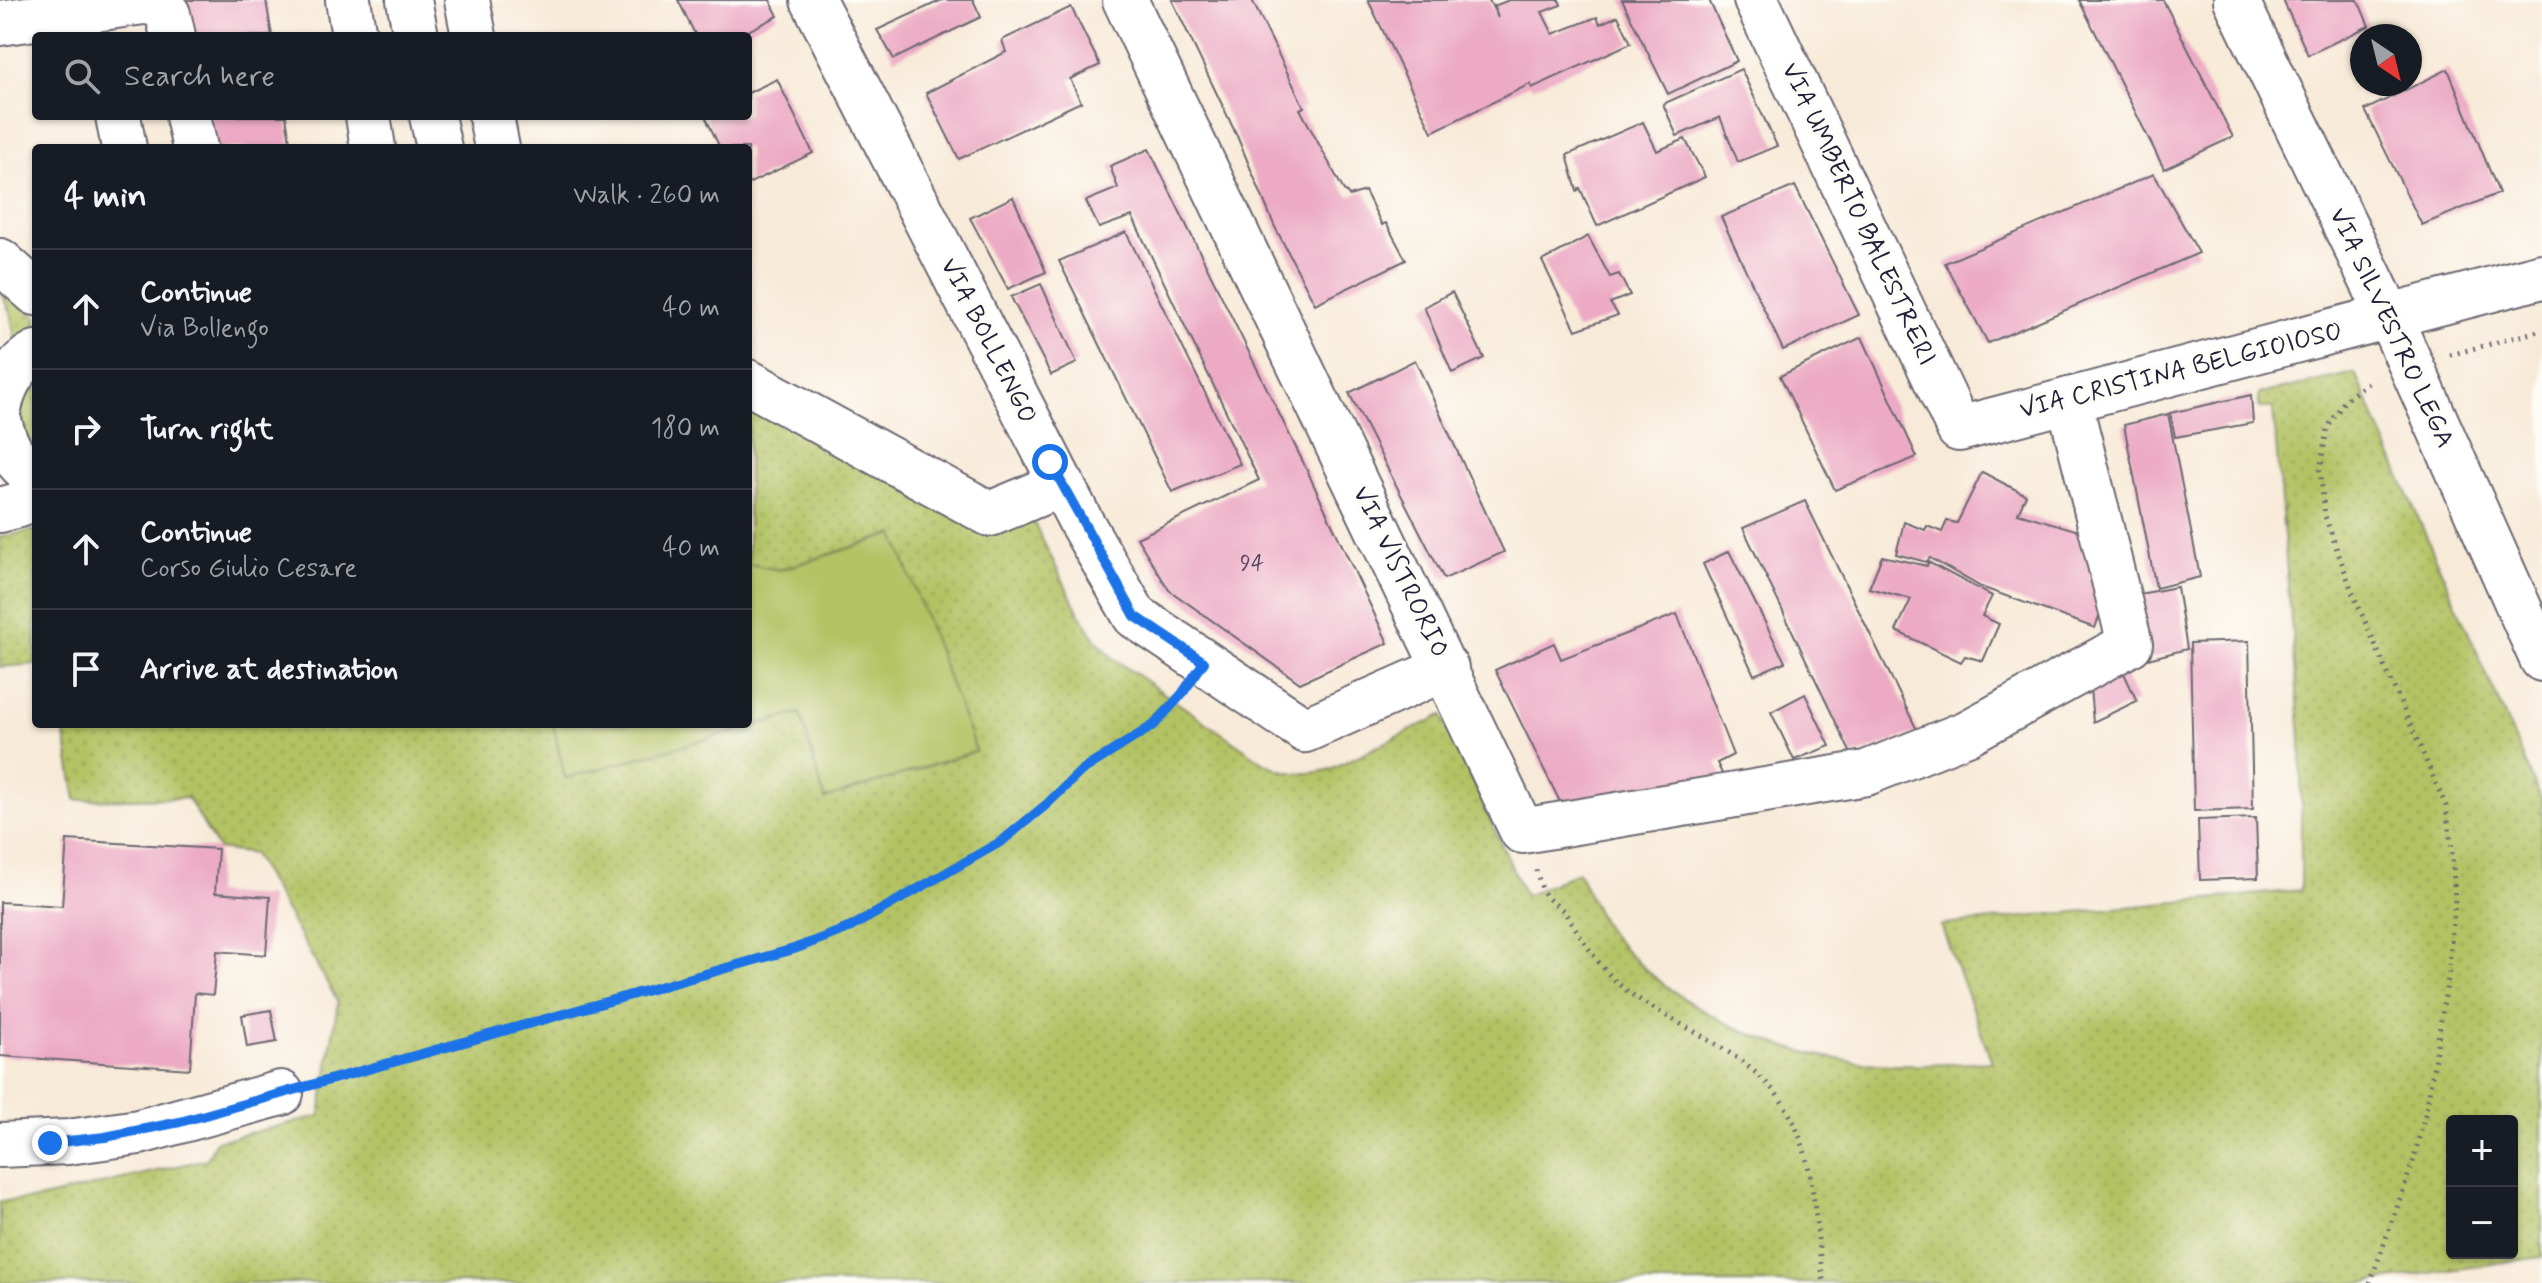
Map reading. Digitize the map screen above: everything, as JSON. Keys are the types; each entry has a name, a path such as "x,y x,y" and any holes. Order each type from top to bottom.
{"street":[{"path":"348,0 353,32"},
{"path":"409,0 415,32"},
{"path":"467,0 473,32"},
{"name":"VIA BOLLENGO","path":"813,0 1062,484 1135,616 1305,730 1446,668"},
{"name":"VIA VISTRORIO","path":"1125,0 1522,831"},
{"name":"VIA UMBERTO BALESTRERI","path":"1756,0 1959,429"},
{"name":"VIA SILVESTRO LEGA","path":"2236,0 2390,318 2542,659"},
{"path":"0,23 99,23 143,2 160,4 168,14 172,32"},
{"path":"119,120 123,144"},
{"path":"189,120 194,144"},
{"path":"369,120 372,144"},
{"path":"433,120 438,144"},
{"path":"492,120 496,144"},
{"path":"0,261 32,289"},
{"name":"VIA CRISTINA BELGIOIOSO","path":"1959,429 2542,276"},
{"path":"32,356 16,369 1,395 3,439 12,455 32,474"},
{"path":"752,384 990,514 1062,484"},
{"path":"1522,831 1866,773 1967,733 2130,644 2069,400"},
{"path":"0,510 32,498"},
{"path":"0,1145 68,1142 139,1132 281,1093"}],"path":[{"path":"2370,1283 2408,1177 2427,1106 2448,977 2455,901 2446,806 2334,547 2325,516 2320,470 2327,429 2345,400 2372,380 2411,366 2542,330"},
{"path":"281,1093 743,964 851,927 1002,841 1081,771 1154,725 1182,694 1204,662"},
{"path":"1522,831 1547,898 1561,907 1591,951 1624,989 1764,1079 1783,1103 1806,1157 1815,1203 1824,1283"}],"green space":[{"path":"3,284 32,313 32,341 17,347 10,312 0,291"},
{"path":"752,369 1030,515 1079,613 1096,640 1114,659 1265,763 1297,773 1331,769 1442,715 1525,896 1578,872 1613,937 1641,965 1705,1012 1777,1044 1855,1062 1906,1065 1992,1062 1941,925 2301,890 2301,737 2273,408 2259,408 2259,394 2355,373 2542,801 2542,1257 2360,1283 0,1283 0,1201 38,1199 207,1159 216,1141 320,1116 338,1002 253,854 218,849 188,798 76,800 64,728 554,728 565,778 801,713 826,799 894,534 780,570 752,565"},
{"path":"32,390 32,449 21,420 23,402"},
{"path":"32,531 32,664 0,667 0,537"},
{"path":"894,534 976,751 825,799 800,713 752,726 752,565 780,570"},
{"path":"554,728 746,728 565,778"}],"building":[{"path":"180,0 266,0 271,32 185,32"},
{"path":"678,0 770,0 778,16 746,32 694,32"},
{"path":"942,0 973,0 981,17 894,59 877,30"},
{"path":"1172,0 1252,0 1304,107 1300,109 1343,189 1349,196 1365,191 1382,225 1386,223 1406,260 1315,304 1274,225 1237,136"},
{"path":"1368,0 1489,0 1498,18 1494,6 1509,0 1559,0 1561,5 1542,12 1553,34 1597,17 1600,24 1618,16 1631,43 1532,88 1530,84 1432,132"},
{"path":"1622,0 1709,0 1737,61 1668,94"},
{"path":"2079,0 2163,0 2233,137 2164,169"},
{"path":"2283,0 2358,0 2368,24 2350,24 2350,35 2308,55"},
{"path":"1071,7 1100,65 1070,79 1081,102 959,159 926,93 1006,52 1002,40"},
{"path":"1741,69 1777,146 1738,162 1720,117 1677,136 1663,104"},
{"path":"2448,69 2499,193 2422,225 2365,110 2393,96 2422,96 2422,82"},
{"path":"777,79 813,153 752,182 752,144 718,144 707,120 752,120 752,91"},
{"path":"202,120 287,120 290,144 206,144"},
{"path":"1643,122 1657,151 1685,139 1705,177 1597,226 1580,188 1577,191 1567,155"},
{"path":"1149,149 1388,643 1300,683 1169,590 1137,538 1259,480 1132,216 1099,228 1086,201 1118,188 1110,166"},
{"path":"2154,174 2199,253 1988,343 1945,263"},
{"path":"1795,186 1859,315 1783,350 1721,217"},
{"path":"1013,197 1046,272 1008,289 970,218"},
{"path":"1126,232 1240,464 1172,492 1059,261"},
{"path":"1588,236 1610,277 1619,274 1630,295 1610,303 1618,315 1576,330 1542,261"},
{"path":"1041,284 1077,363 1051,375 1011,297"},
{"path":"1452,292 1484,358 1452,373 1424,307"},
{"path":"1862,337 1917,457 1835,490 1780,376"},
{"path":"1415,360 1504,552 1444,579 1349,393"},
{"path":"2251,395 2253,423 2175,437 2170,413"},
{"path":"2168,414 2200,577 2156,588 2124,425"},
{"path":"1982,472 2026,495 2018,513 2089,534 2106,597 2095,628 1981,587 1930,558 1926,562 1896,554 1904,522 1942,532 1947,521 1957,523"},
{"path":"1805,501 1918,732 1852,756 1743,528"},
{"path":"1729,551 1785,662 1754,675 1703,564"},
{"path":"1882,556 1927,566 1928,562 1992,596 1982,616 1999,624 1983,661 1965,656 1961,662 1896,631 1911,599 1869,588"},
{"path":"2177,587 2187,649 2144,660 2134,595"},
{"path":"1677,614 1733,755 1717,763 1726,782 1563,808 1495,670 1554,643 1561,659"},
{"path":"2249,641 2253,809 2194,811 2190,643"},
{"path":"2122,669 2137,701 2093,722 2090,688"},
{"path":"1805,694 1830,746 1794,760 1771,712"},
{"path":"2256,818 2258,878 2200,880 2198,820"},
{"path":"67,840 218,849 215,893 270,897 266,955 217,951 213,995 195,993 190,1069 0,1056 0,902 62,906"},
{"path":"271,1010 277,1042 247,1047 242,1015"}],"route":[{"path":"50,1143 139,1132 180,1122 794,949 851,927 1002,841 1081,771 1154,725 1182,694 1204,662 1135,616 1050,462"}]}
